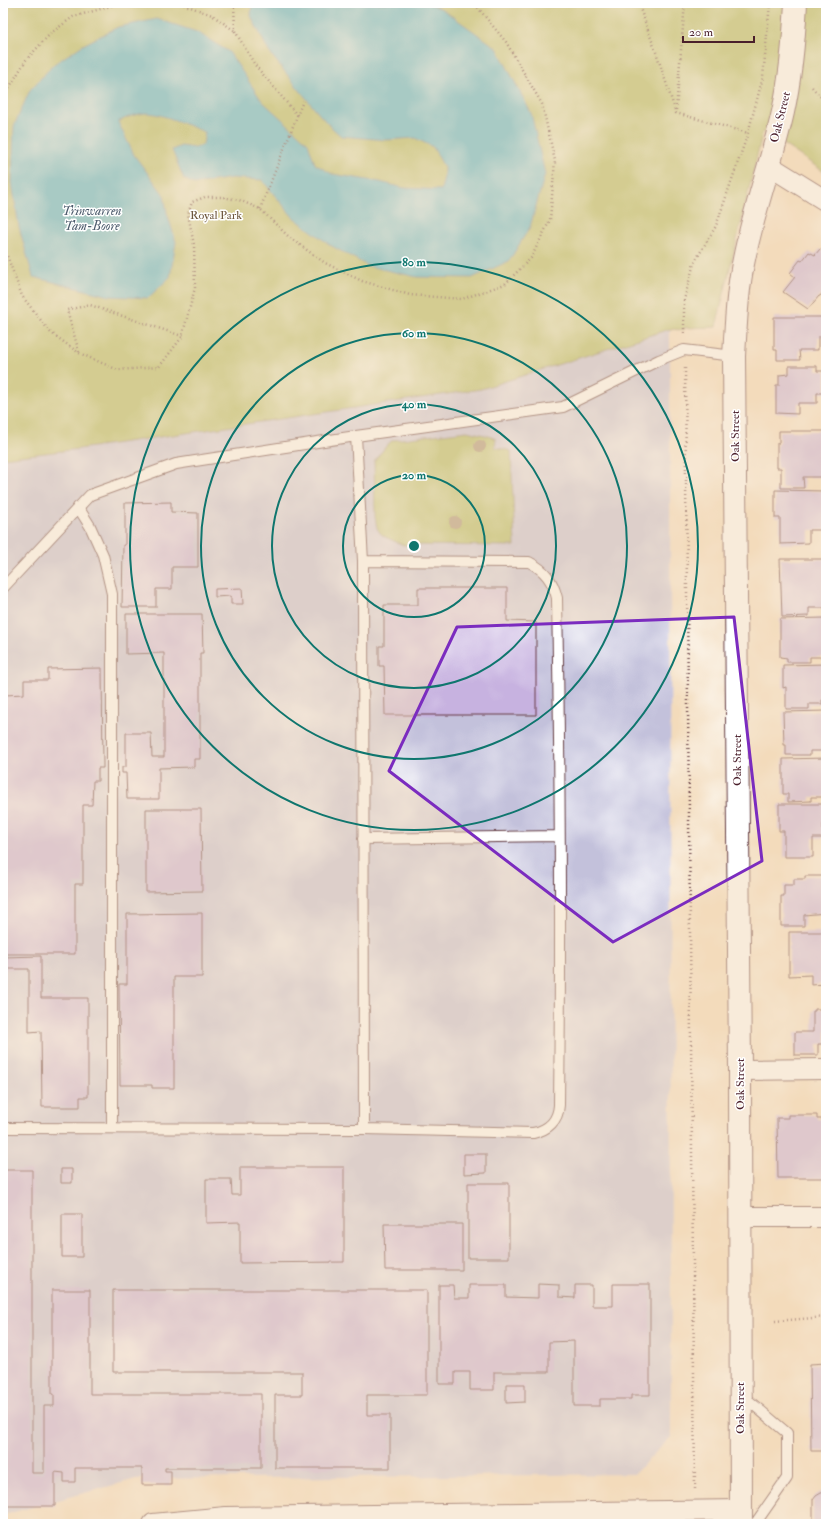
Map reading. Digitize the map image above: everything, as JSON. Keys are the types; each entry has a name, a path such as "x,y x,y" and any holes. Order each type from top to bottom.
{"street":[{"name":"Oak Street","path":"745,1519 740,1394 740,1070 734,356 736,308 743,260 752,220 783,112 793,55 796,3"},
{"path":"768,165 826,201"},
{"path":"740,1070 826,1068"},
{"path":"740,1217 826,1217"},
{"path":"153,1524 226,1517 696,1510 745,1519"}],"lane":[{"path":"3,588 90,496 176,464 356,436 563,407 659,360 684,350 734,356"},
{"path":"356,436 363,561 364,1129"},
{"path":"78,507 90,526 103,555 112,594 112,1128"},
{"path":"3,1128 364,1129 532,1133 546,1129 556,1119 560,1105 557,598 551,581 537,566 529,562 363,561"},
{"path":"363,839 558,836"},
{"path":"740,1394 787,1433 788,1478 745,1519"}],"path":[{"path":"3,98 26,60 51,33 73,17 111,4 121,3"},
{"path":"180,3 212,15 235,31 255,65 298,116"},
{"path":"234,3 235,31"},
{"path":"3,245 22,296 50,332 79,353 118,370 159,366 182,336 195,288 194,246 188,214 192,202 205,197 221,197 239,200 260,209 290,238 325,263 362,281 410,294 462,299 505,284 531,258 550,220 555,161 542,104 506,42 474,3"},
{"path":"638,3 676,113"},
{"path":"676,113 685,3"},
{"path":"696,1510 684,300 694,263 716,226 748,133 763,77 770,3"},
{"path":"260,209 303,101"},
{"path":"676,113 748,133"},
{"path":"79,353 67,310 90,305 182,336"},
{"path":"775,1320 826,1318"}],"highlighted area":[{"path":"734,617 762,861 613,942 389,771 457,627"}],"shaded area":[{"path":"670,329 671,1437 634,1474 136,1479 3,1515 3,458 79,449 481,389"}],"green space":[{"name":"Royal Park","path":"3,3 826,3 826,173 763,131 716,327 684,328 684,330 670,329 481,389 79,449 3,458"},
{"path":"467,431 496,439 495,447 511,451 515,546 403,545 385,537 380,533 377,528 375,517 374,461 387,445 393,440"}],"water":[{"name":"Trinwarren Tam-Boore","path":"252,3 427,3 442,9 497,48 531,113 545,174 530,227 509,261 472,278 417,277 368,266 330,245 293,217 262,180 232,178 194,184 184,179 172,150 181,146 195,148 203,145 205,132 169,118 148,113 125,118 118,122 134,155 164,195 167,213 176,242 170,277 148,298 109,296 33,277 19,227 12,183 14,126 30,90 54,64 83,45 118,27 157,19 197,32 229,52 262,101 308,143 315,164 332,174 380,182 404,188 441,190 444,177 444,167 433,147 415,138 386,140 341,136 330,126 269,52 251,16"}],"building":[{"path":"820,249 826,253 826,290 808,309 783,292 795,277 790,273 800,260 802,261 809,252 815,255"},
{"path":"774,317 826,317 826,337 818,337 818,350 799,350 800,360 777,360 777,350 774,350"},
{"path":"789,366 817,366 817,371 826,371 826,393 817,393 817,403 798,403 798,414 776,413 776,385 779,385 779,375 789,374"},
{"path":"779,431 826,431 826,477 803,477 804,488 781,488 781,468 777,468 777,443 779,443"},
{"path":"775,490 826,491 826,530 809,530 809,543 780,544 780,518 775,518"},
{"path":"171,502 171,512 198,513 198,567 172,567 172,589 156,589 156,607 122,607 123,545 125,545 125,503"},
{"path":"780,559 826,559 826,608 809,608 809,616 782,617"},
{"path":"242,588 243,604 231,604 231,596 215,597 215,589"},
{"path":"418,588 507,588 507,621 536,622 536,715 385,715 384,666 379,666 379,646 384,646 384,605 418,605"},
{"path":"126,614 202,614 203,653 200,653 200,759 194,759 194,767 159,768 159,799 127,799 126,773 122,773 122,767 126,767 126,733 151,733 152,757 164,757 164,653 126,654"},
{"path":"825,618 826,657 810,657 810,662 787,662 787,658 780,657 780,619"},
{"path":"826,664 826,700 822,700 822,704 809,704 809,709 786,709 786,687 783,688 783,665"},
{"path":"102,668 103,768 98,768 98,781 93,781 92,805 83,805 83,884 75,884 75,954 3,954 3,681 5,681 5,695 24,694 24,680 48,680 48,669"},
{"path":"826,711 826,751 810,751 810,755 786,755 786,745 784,745 783,712"},
{"path":"826,758 826,797 811,797 811,801 788,802 788,794 783,794 783,759"},
{"path":"779,804 826,805 826,824 823,824 823,838 813,838 813,857 784,857 784,831 779,831"},
{"path":"146,809 201,809 202,891 146,892"},
{"path":"805,876 823,876 823,883 826,883 826,913 804,915 804,926 781,926 781,896 784,896 784,885 794,885 794,879 805,879"},
{"path":"202,913 202,977 174,977 174,1088 152,1088 152,1085 120,1085 119,984 127,984 127,914"},
{"path":"789,932 826,932 826,984 811,985 811,975 789,976"},
{"path":"41,956 41,998 88,998 88,1097 80,1097 80,1107 42,1107 41,1031 29,1032 29,969 3,969 3,957"},
{"path":"815,1009 826,1009 826,1044 818,1044 818,1055 795,1055 795,1032 813,1032 813,1011 815,1011"},
{"path":"788,1115 817,1115 817,1119 826,1119 826,1178 778,1178 777,1118 788,1118"},
{"path":"464,1154 486,1154 486,1173 464,1174"},
{"path":"240,1167 344,1167 344,1262 240,1263 240,1222 206,1223 206,1179 231,1179 232,1195 240,1195"},
{"path":"61,1169 72,1169 72,1183 61,1183"},
{"path":"3,1170 32,1170 32,1473 44,1473 44,1406 54,1406 54,1394 52,1394 52,1290 90,1290 90,1394 261,1394 261,1468 165,1468 165,1471 171,1471 171,1485 142,1485 142,1468 75,1468 75,1482 64,1482 64,1473 55,1472 55,1506 3,1506"},
{"path":"468,1183 509,1183 509,1258 468,1258"},
{"path":"62,1214 82,1214 82,1257 62,1257"},
{"path":"384,1224 462,1224 462,1270 385,1270"},
{"path":"538,1284 559,1285 559,1297 575,1298 575,1285 592,1285 592,1306 613,1306 613,1284 650,1284 650,1395 631,1395 631,1399 600,1399 600,1406 574,1406 574,1341 549,1342 549,1372 494,1372 494,1390 470,1390 470,1372 455,1372 455,1384 439,1384 439,1285 453,1285 454,1298 469,1298 469,1285 506,1285 506,1297 538,1298"},
{"path":"113,1290 427,1290 427,1395 367,1395 367,1415 390,1415 390,1468 275,1468 275,1395 302,1395 302,1372 113,1372"},
{"path":"826,1363 826,1451 811,1451 810,1364"},
{"path":"506,1384 525,1384 525,1402 506,1403"},
{"path":"826,1491 826,1524 813,1524 813,1499 816,1495"}]}
